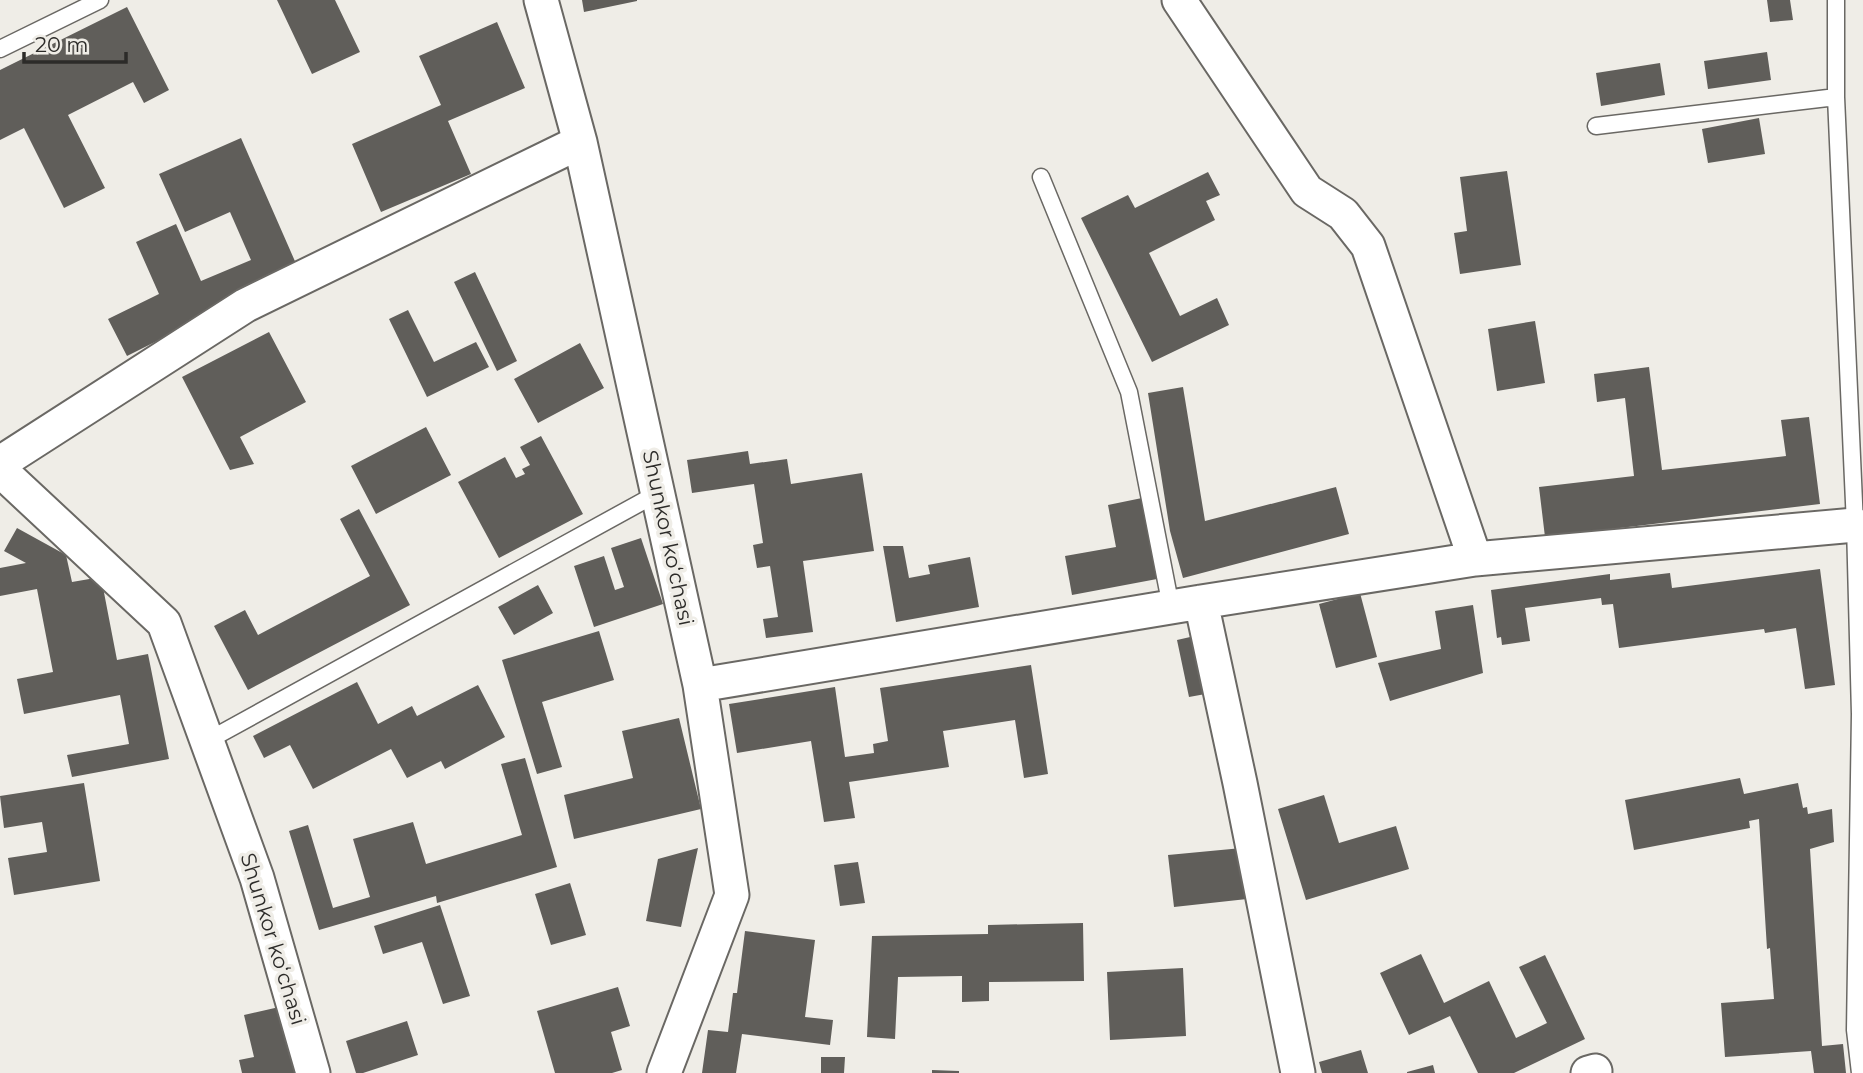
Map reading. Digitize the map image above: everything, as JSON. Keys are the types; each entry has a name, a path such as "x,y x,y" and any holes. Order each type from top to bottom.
{"street":[{"name":"Shunkor koʻchasi","path":"541,0 580,142 700,685 732,895 664,1073"},
{"path":"1179,0 1307,191 1343,214 1368,246 1475,559"},
{"path":"0,463 246,305 580,142"},
{"name":"Shunkor koʻchasi","path":"0,470 164,623 257,878 313,1073"},
{"path":"700,685 1475,559 1855,525"},
{"path":"1186,604 1240,783 1298,1073"}],"lane":[{"path":"0,49 100,0"},
{"path":"1836,0 1836,97 1855,525 1860,714 1855,1030 1860,1073"},
{"path":"1596,126 1836,97"},
{"path":"1041,177 1129,392 1186,604"},
{"path":"207,741 658,493"}],"building":[{"path":"277,0 335,0 360,52 312,74"},
{"path":"582,0 637,0 637,1 584,12"},
{"path":"1767,0 1790,0 1793,20 1770,22"},
{"path":"127,7 169,90 144,103 133,82 68,115 105,188 64,208 24,128 0,140 0,70"},
{"path":"497,22 525,88 448,121 471,174 381,212 352,144 441,105 419,56"},
{"path":"1767,52 1771,80 1708,89 1704,61"},
{"path":"1660,63 1665,95 1601,106 1596,73"},
{"path":"1759,118 1765,154 1708,163 1702,129"},
{"path":"241,138 301,275 215,312 127,356 108,319 159,294 136,242 176,224 201,281 251,260 230,212 185,232 159,174"},
{"path":"1507,171 1521,265 1460,274 1454,233 1467,231 1460,177"},
{"path":"1208,172 1220,195 1206,201 1215,220 1149,253 1180,316 1217,298 1229,325 1152,362 1081,218 1128,195 1135,208"},
{"path":"475,272 517,361 497,371 454,282"},
{"path":"408,310 434,362 476,342 489,367 427,397 389,319"},
{"path":"1535,321 1545,383 1497,391 1488,329"},
{"path":"269,332 306,402 240,437 254,464 230,470 182,377"},
{"path":"580,343 604,388 538,423 514,379"},
{"path":"1649,367 1662,470 1786,456 1781,420 1809,417 1820,504 1545,537 1539,487 1634,476 1625,398 1597,402 1594,374"},
{"path":"1183,387 1205,521 1336,487 1349,534 1183,578 1170,531 1148,393"},
{"path":"426,427 451,475 376,514 351,466"},
{"path":"541,436 583,514 499,558 458,482 505,457 516,478 525,474 522,469 530,465 520,447"},
{"path":"748,451 750,464 787,459 791,484 862,473 874,551 803,561 813,632 766,638 763,619 778,617 770,566 757,568 753,545 763,543 754,484 692,493 687,460"},
{"path":"1142,498 1157,579 1072,595 1065,556 1116,547 1108,505"},
{"path":"359,509 410,605 248,690 214,626 245,610 258,635 370,576 340,519"},
{"path":"17,528 66,555 72,582 101,577 117,660 148,654 169,759 72,777 67,755 129,744 120,695 24,714 17,679 53,672 37,589 0,596 0,568 26,563 4,551"},
{"path":"641,538 663,604 594,627 574,566 604,556 615,590 624,587 611,548"},
{"path":"883,546 903,546 909,578 930,574 928,565 970,557 979,607 896,622"},
{"path":"1820,569 1835,685 1805,689 1796,628 1765,633 1764,629 1619,648 1613,604 1602,605 1601,598 1525,608 1530,641 1502,645 1501,637 1497,638 1491,590 1610,574 1610,580 1670,573 1672,588"},
{"path":"538,585 553,613 514,635 498,607"},
{"path":"1360,593 1377,657 1336,668 1319,604"},
{"path":"1473,605 1483,673 1390,701 1378,663 1441,649 1435,611"},
{"path":"599,631 614,680 542,702 562,767 537,774 502,660"},
{"path":"1199,635 1211,693 1189,697 1177,640"},
{"path":"1031,665 1048,774 1024,778 1015,720 943,731 949,767 849,782 855,818 824,822 811,741 737,753 729,704 835,687 845,757 874,753 873,744 888,741 880,688"},
{"path":"357,682 378,724 412,706 417,716 478,685 505,737 445,769 441,761 407,778 391,749 313,789 290,745 264,758 253,736"},
{"path":"679,718 701,809 574,839 564,795 633,778 622,731"},
{"path":"525,758 557,867 437,903 436,896 319,930 289,831 308,825 333,908 370,897 353,839 413,822 426,864 522,835 501,764"},
{"path":"1740,778 1744,794 1798,783 1803,808 1807,807 1808,814 1832,809 1834,842 1810,849 1822,1046 1843,1044 1846,1073 1814,1073 1811,1051 1725,1057 1721,1003 1774,999 1770,948 1767,949 1759,819 1749,821 1750,828 1634,850 1625,800"},
{"path":"84,783 100,881 14,895 8,858 47,852 42,822 4,828 0,796"},
{"path":"1324,795 1339,843 1396,826 1409,869 1306,900 1278,809"},
{"path":"698,848 681,927 646,921 658,859"},
{"path":"1242,848 1247,899 1174,907 1168,855"},
{"path":"858,862 865,903 840,906 834,865"},
{"path":"570,883 586,935 551,945 535,894"},
{"path":"440,905 470,996 443,1004 422,942 383,954 374,926"},
{"path":"1083,923 1084,981 989,982 989,1001 962,1002 962,976 898,977 895,1039 867,1037 872,936 988,934 988,925"},
{"path":"745,931 815,940 805,1017 833,1020 830,1045 742,1034 736,1073 702,1073 708,1030 728,1032 733,993 737,993"},
{"path":"1421,954 1444,1003 1489,981 1516,1038 1547,1023 1519,967 1545,955 1585,1039 1514,1073 1478,1073 1450,1016 1409,1035 1380,973"},
{"path":"1183,968 1186,1036 1110,1040 1107,972"},
{"path":"618,987 630,1026 611,1032 622,1070 612,1073 555,1073 537,1011"},
{"path":"288,1005 303,1073 242,1073 239,1060 254,1057 244,1015"},
{"path":"407,1021 418,1055 356,1073 346,1041"},
{"path":"1361,1050 1368,1073 1322,1073 1319,1062"},
{"path":"821,1057 845,1057 844,1073 821,1073"},
{"path":"1433,1065 1435,1073 1407,1073 1407,1072"},
{"path":"932,1070 959,1071 959,1073 932,1073"}]}
